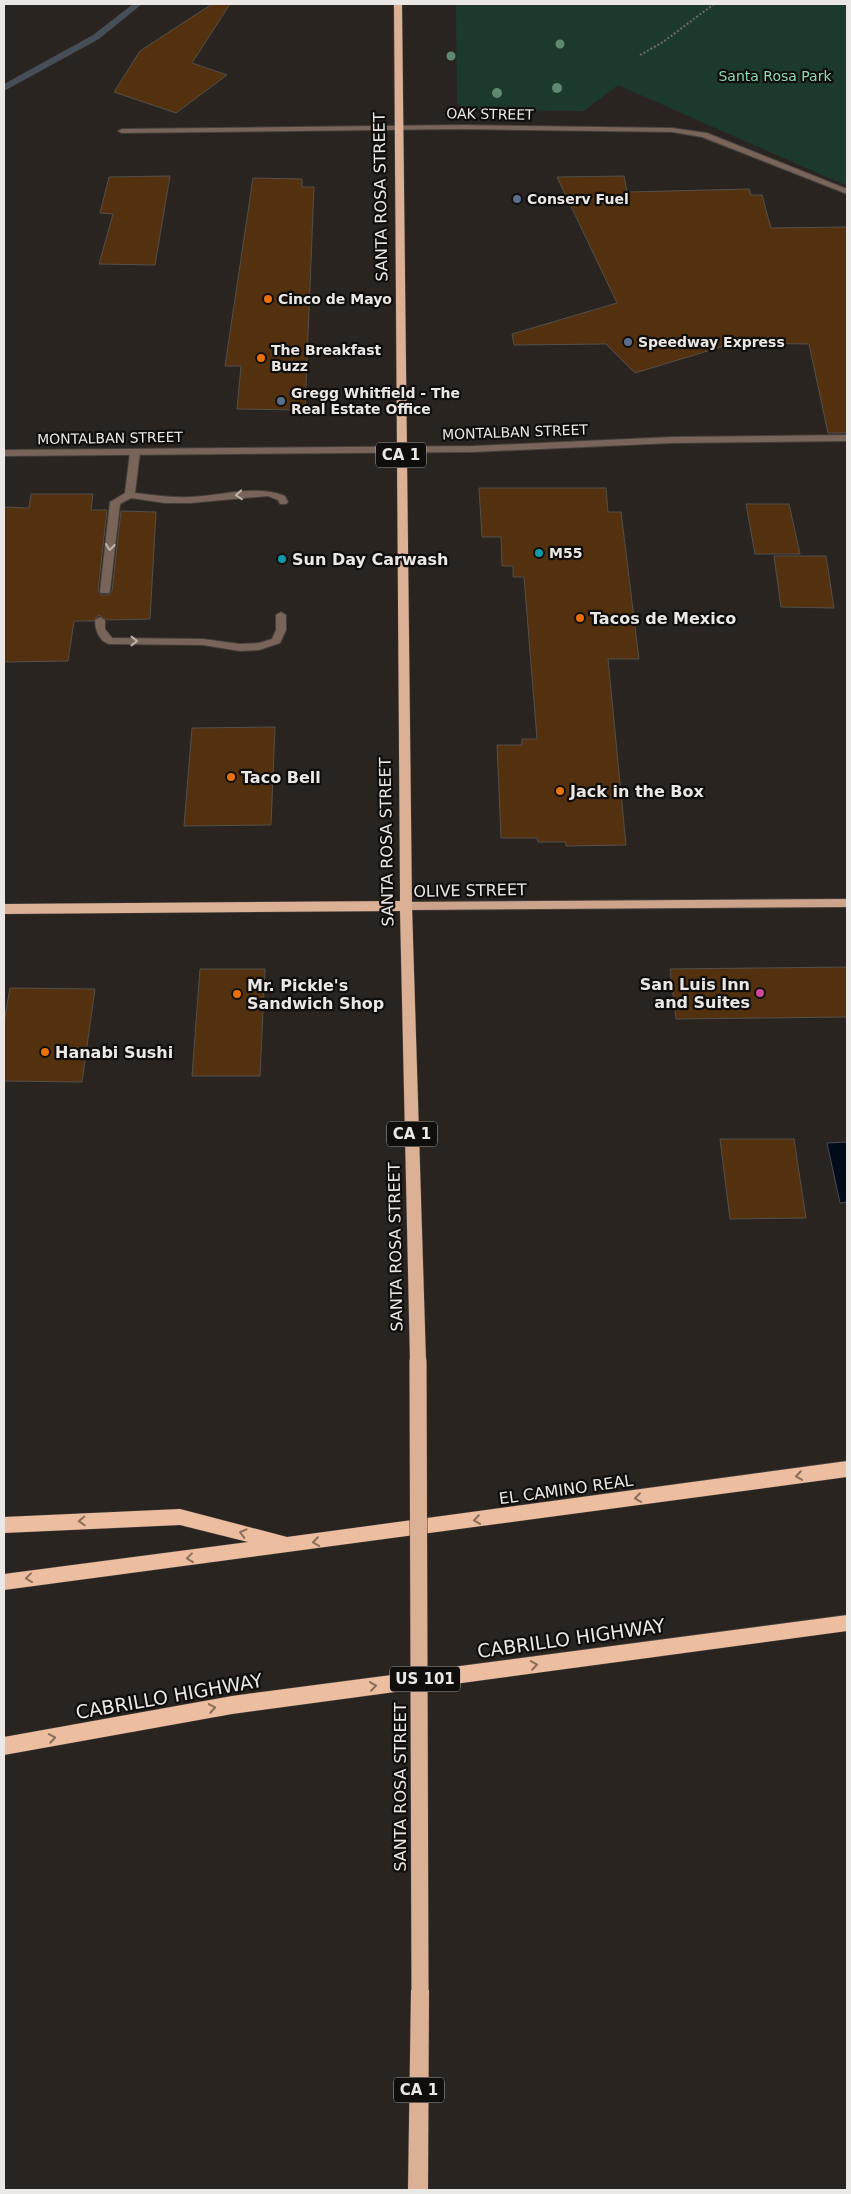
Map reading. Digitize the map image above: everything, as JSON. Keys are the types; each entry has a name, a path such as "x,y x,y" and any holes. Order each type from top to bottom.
{"highway":[{"name":"SANTA ROSA STREET","path":"398,4 406,906 418,1361 420,1990 418,2190"},
{"name":"OLIVE STREET","path":"4,908 406,906"},
{"name":"EL CAMINO REAL","path":"290,1545 847,1470"},
{"path":"4,1526 180,1518 290,1545"},
{"path":"4,1582 290,1545"},
{"name":"CABRILLO HIGHWAY","path":"4,1746 232,1705 847,1623"}],"main road":[{"name":"OLIVE STREET","path":"406,906 847,902"}],"street":[{"name":"OAK STREET","path":"122,131 398,128 672,130 704,135 847,192"},
{"name":"MONTALBAN STREET","path":"4,453 401,448 474,449 672,440 847,438"},
{"path":"130,495 135,452"},
{"path":"105,591 116,502 130,495 165,500 190,500 269,493 282,498 283,502"},
{"path":"100,620 100,630 109,641 203,642 216,646 263,647 276,641 282,615"}],"path":[{"path":"640,55 663,42 714,4"}],"green space":[{"name":"Santa Rosa Park","path":"456,4 847,4 847,186 618,85 584,111 467,110 457,104"}],"water":[{"path":"847,1142 847,1202 840,1203 827,1143"}],"building":[{"path":"212,4 230,4 192,63 227,75 176,113 114,92 140,51"},
{"path":"170,176 155,265 99,264 113,214 100,213 109,177"},
{"path":"624,176 627,192 749,189 751,195 762,195 771,228 847,227 847,433 828,433 809,344 734,343 635,373 606,344 514,345 512,334 617,303 557,177"},
{"path":"253,178 302,179 302,187 314,187 305,410 237,409 241,366 225,366"},
{"path":"479,488 606,488 608,512 621,512 639,659 608,659 626,845 566,846 566,842 538,842 537,838 501,838 497,745 522,745 522,739 537,739 524,577 513,577 513,566 502,566 501,537 482,537"},
{"path":"31,494 93,494 91,510 107,510 98,591 101,595 109,595 112,591 121,511 156,512 150,619 107,620 99,615 93,621 74,621 68,661 4,662 4,507 29,508"},
{"path":"746,504 789,504 800,554 755,554"},
{"path":"774,556 826,556 834,608 781,607"},
{"name":"Taco Bell","path":"275,727 271,825 184,826 192,728"},
{"name":"San Luis Inn and Suites","path":"847,967 847,1017 676,1019 670,969"},
{"path":"200,969 265,969 260,1076 192,1076"},
{"name":"Hanabi Sushi","path":"10,988 95,989 82,1082 4,1081 4,1022"},
{"path":"720,1139 794,1139 806,1218 730,1219"}],"waterway":[{"path":"4,88 96,37 138,4"}],"place":[{"name":"Conserv Fuel","path":"517,199"},
{"name":"Cinco de Mayo","path":"268,299"},
{"name":"Speedway Express","path":"628,342"},
{"name":"The Breakfast Buzz","path":"261,358"},
{"name":"Gregg Whitfield - The Real Estate Office","path":"281,401"},
{"name":"M55","path":"539,553"},
{"name":"Sun Day Carwash","path":"282,559"},
{"name":"Tacos de Mexico","path":"580,618"},
{"name":"Taco Bell","path":"231,777"},
{"name":"Jack in the Box","path":"560,791"},
{"name":"San Luis Inn and Suites","path":"760,993"},
{"name":"Mr. Pickle's Sandwich Shop","path":"237,994"},
{"name":"Hanabi Sushi","path":"45,1052"}]}
